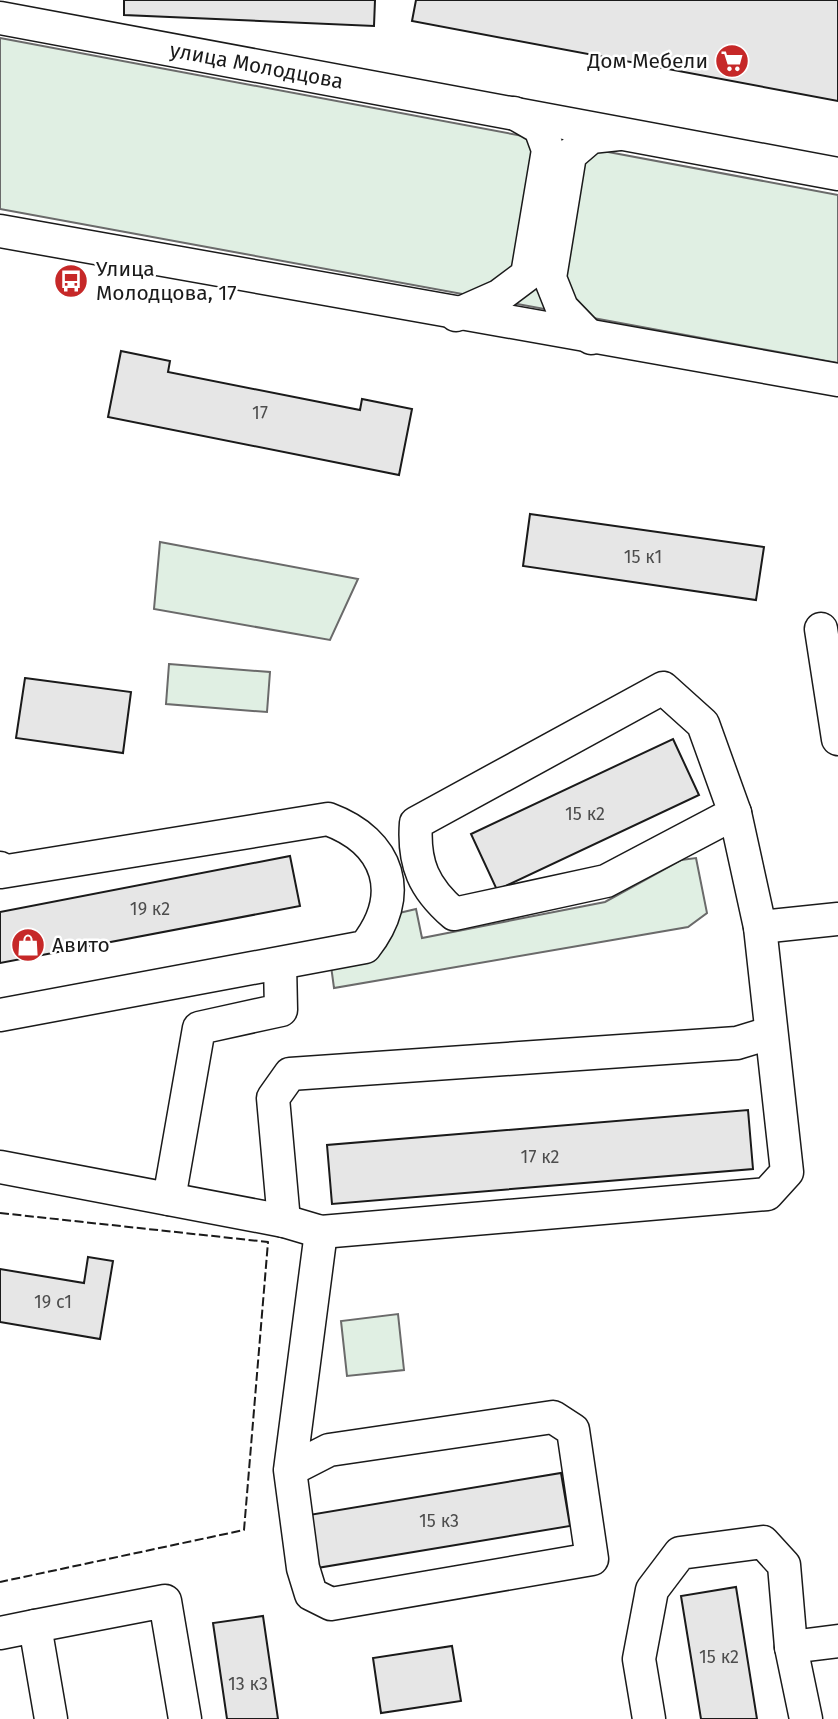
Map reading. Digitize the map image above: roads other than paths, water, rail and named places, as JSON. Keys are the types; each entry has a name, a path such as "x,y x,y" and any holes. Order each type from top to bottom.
{"street":[{"name":"улица Молодцова","path":"0,18 838,174"},
{"name":"улица Молодцова","path":"456,314 499,296 527,275 548,150 540,128 513,112"},
{"name":"улица Молодцова","path":"591,338 562,308 551,278 570,155 591,136 627,133"},
{"path":"0,231 838,380"},
{"path":"821,629 838,739"},
{"path":"0,1167 284,1221 321,1231 767,1194 787,1172 760,927 735,813 703,724 663,688 416,823 414,849 420,875 434,897 454,914 606,881 735,813"},
{"path":"0,868 1,872 328,819 350,827 368,841 382,861 388,884 387,907 379,929 365,947 0,1015"},
{"path":"760,927 838,919"},
{"path":"169,1199 199,1028 281,1010 280,964"},
{"path":"284,1221 273,1098 290,1074 737,1043 770,1033"},
{"path":"290,1470 329,1450 553,1417 573,1430 592,1559 331,1604 311,1594 303,1568 290,1470 321,1231"},
{"path":"649,1719 639,1660 652,1590 680,1553 763,1542 784,1565 791,1647 806,1719"},
{"path":"0,1633 165,1601 185,1719"},
{"path":"35,1626 51,1719"},
{"path":"791,1647 838,1641"}],"place":[{"name":"Дом Мебели","path":"732,61"},
{"name":"Улица Молодцова, 17","path":"71,281"},
{"name":"Авито","path":"28,945"}]}
